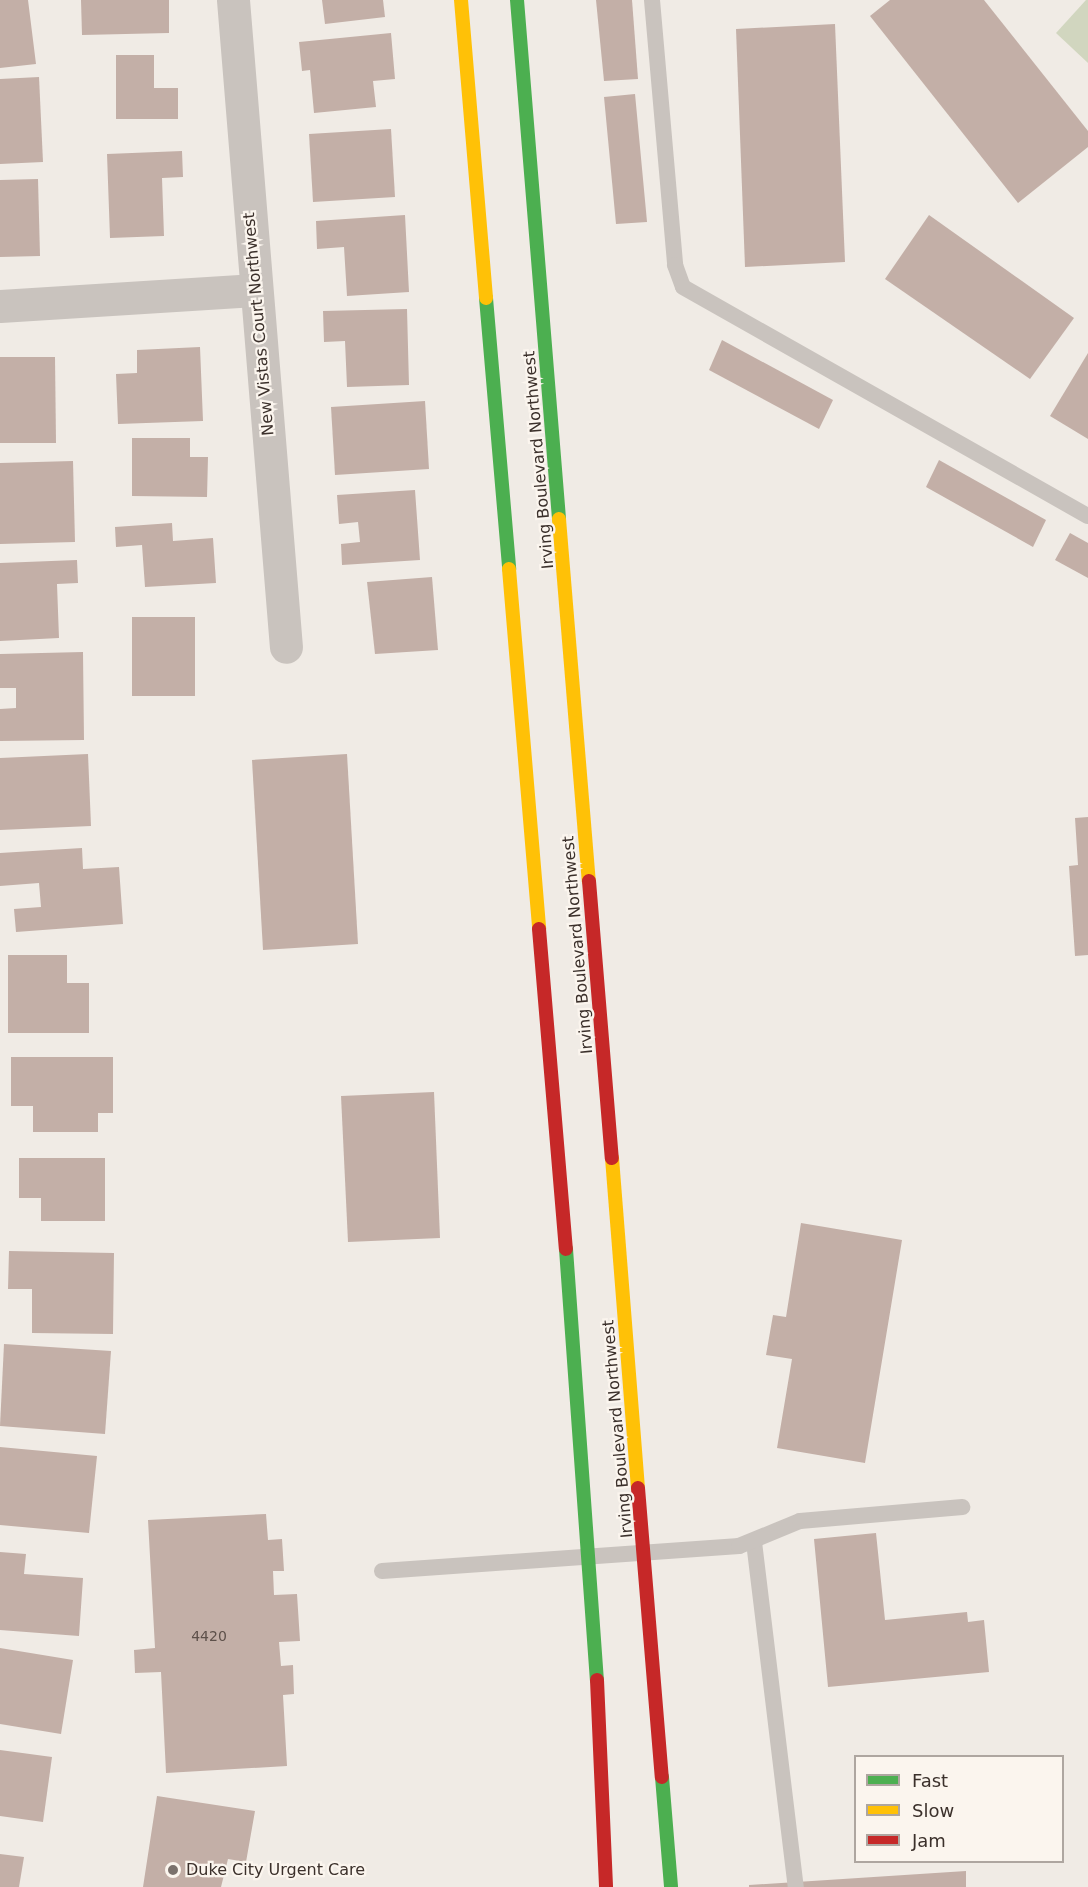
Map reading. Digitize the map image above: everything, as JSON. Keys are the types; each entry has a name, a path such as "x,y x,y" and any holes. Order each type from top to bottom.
{"street":[{"name":"New Vistas Court Northwest","path":"233,0 286,647"},
{"name":"Irving Boulevard Northwest","path":"461,0 592,1554 606,1887"},
{"name":"Irving Boulevard Northwest","path":"517,0 645,1554 670,1887"},
{"path":"0,306 256,290"}],"lane":[{"path":"652,0 675,265 683,287 1088,516"},
{"path":"382,1571 592,1554 645,1554 754,1542 800,1521 962,1508"},
{"path":"754,1542 796,1887"}],"green space":[{"path":"1088,0 1088,63 1056,33"}],"building":[{"path":"0,0 28,0 36,64 0,68"},
{"path":"81,0 169,0 169,33 82,35"},
{"path":"322,0 383,0 385,17 325,24"},
{"path":"596,0 632,0 638,79 604,81"},
{"path":"890,0 984,0 1088,131 1088,147 1018,203 870,16"},
{"path":"835,24 845,262 745,267 736,29"},
{"path":"391,33 395,79 373,81 376,107 314,113 310,70 302,71 299,42"},
{"path":"116,55 154,55 154,88 178,88 178,119 116,119"},
{"path":"39,77 43,162 0,164 0,79"},
{"path":"635,94 647,222 616,224 604,97"},
{"path":"391,129 395,197 313,202 309,134"},
{"path":"182,151 183,177 162,178 164,236 110,238 107,154"},
{"path":"38,179 40,256 0,257 0,180"},
{"path":"405,215 409,292 347,296 344,247 317,249 316,221"},
{"path":"929,215 1074,318 1030,379 885,279"},
{"path":"407,309 409,385 347,387 345,341 324,342 323,311"},
{"path":"722,340 833,400 819,429 709,370"},
{"path":"200,347 203,421 118,424 116,374 137,373 137,350"},
{"path":"1088,353 1088,439 1050,416"},
{"path":"0,357 55,357 56,443 0,443"},
{"path":"425,401 429,469 335,475 331,407"},
{"path":"132,438 190,438 190,457 208,457 207,497 132,496"},
{"path":"939,460 1046,520 1033,547 926,487"},
{"path":"73,461 75,542 0,544 0,463"},
{"path":"415,490 420,560 342,565 341,544 360,542 358,522 339,524 337,495"},
{"path":"172,523 173,541 213,538 216,583 145,587 142,545 116,547 115,527"},
{"path":"1070,533 1088,543 1088,578 1055,560"},
{"path":"77,560 78,583 57,584 59,638 0,641 0,563"},
{"path":"432,577 438,650 375,654 367,582"},
{"path":"132,617 195,617 195,696 132,696"},
{"path":"83,652 84,740 0,741 0,709 16,708 16,688 0,688 0,654"},
{"path":"88,754 91,826 0,830 0,758"},
{"path":"347,754 358,944 263,950 252,760"},
{"path":"1088,817 1088,955 1075,956 1069,866 1078,865 1075,818"},
{"path":"82,848 83,869 119,867 123,924 16,932 14,909 41,907 39,883 0,886 0,853"},
{"path":"8,955 67,955 67,983 89,983 89,1033 8,1033"},
{"path":"11,1057 113,1057 113,1113 98,1113 98,1132 33,1132 33,1106 11,1106"},
{"path":"434,1092 440,1238 348,1242 341,1096"},
{"path":"19,1158 105,1158 105,1221 41,1221 41,1198 19,1198"},
{"path":"801,1223 902,1240 865,1463 777,1448 792,1359 766,1355 773,1315 786,1317"},
{"path":"9,1251 114,1253 113,1334 32,1333 32,1289 8,1289"},
{"path":"4,1344 111,1351 105,1434 0,1426"},
{"path":"0,1447 97,1456 89,1533 0,1525"},
{"path":"266,1514 268,1540 282,1539 284,1571 273,1571 274,1595 297,1594 300,1641 279,1642 281,1666 293,1665 294,1694 283,1695 287,1766 166,1773 161,1672 135,1673 134,1650 155,1648 148,1520"},
{"path":"876,1533 885,1620 967,1612 968,1622 984,1620 989,1672 828,1687 814,1539"},
{"path":"0,1552 26,1554 24,1574 83,1578 79,1636 0,1630"},
{"path":"0,1648 73,1660 61,1734 0,1724"},
{"path":"0,1750 52,1757 43,1822 0,1816"},
{"path":"157,1796 255,1811 246,1862 228,1859 221,1887 143,1887"},
{"path":"0,1854 24,1857 19,1887 0,1887"},
{"path":"966,1871 966,1887 749,1887 749,1885"}],"traffic: fast":[{"path":"517,0 559,519"},
{"path":"486,298 509,569"},
{"path":"566,1249 597,1680"},
{"path":"662,1777 671,1887"}],"traffic: slow":[{"path":"461,0 486,298"},
{"path":"559,519 589,881"},
{"path":"509,569 539,929"},
{"path":"612,1158 638,1488"}],"traffic: jam":[{"path":"589,881 612,1158"},
{"path":"539,929 566,1249"},
{"path":"638,1488 662,1777"},
{"path":"597,1680 606,1887"}],"place":[{"name":"Duke City Urgent Care","path":"173,1870"}]}
